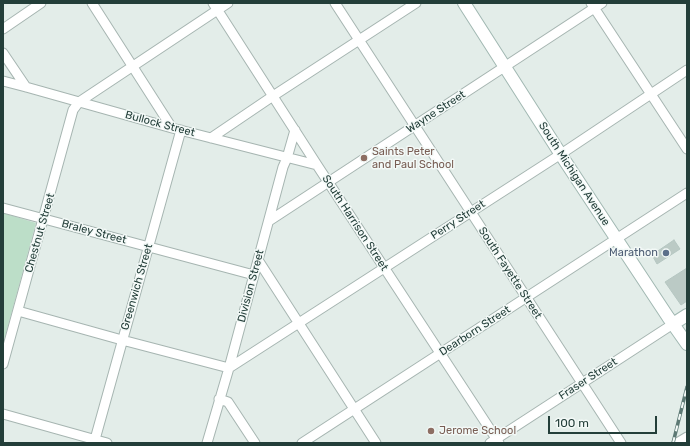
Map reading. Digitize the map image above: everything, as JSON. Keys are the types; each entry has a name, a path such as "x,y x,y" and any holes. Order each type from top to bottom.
{"street":[{"path":"3,29 41,3"},
{"path":"92,3 132,66 177,129"},
{"path":"79,102 215,6 228,3"},
{"name":"South Fayette Street","path":"335,3 621,443"},
{"path":"212,138 273,96 416,3"},
{"name":"South Michigan Avenue","path":"464,3 560,154 687,344"},
{"path":"596,5 687,149"},
{"name":"Wayne Street","path":"269,221 415,126 596,5"},
{"name":"South Harrison Street","path":"215,6 440,354 495,442"},
{"path":"3,53 26,87"},
{"name":"Perry Street","path":"229,368 687,70"},
{"name":"Bullock Street","path":"3,81 177,129 317,165"},
{"name":"Chestnut Street","path":"3,364 73,110 79,102"},
{"name":"Greenwich Street","path":"95,441 148,247 177,129"},
{"name":"Division Street","path":"207,443 229,368 283,167 295,130"},
{"name":"Dearborn Street","path":"302,443 687,193"},
{"name":"Braley Street","path":"3,208 254,275"},
{"path":"258,260 376,443"},
{"path":"18,311 229,368"},
{"name":"Fraser Street","path":"495,442 582,383 687,315"},
{"path":"219,399 228,402 255,443"},
{"path":"3,414 95,441 107,443"},
{"path":"677,443 687,437"}],"green space":[{"path":"3,213 36,223 3,344"}],"building":[{"path":"674,240 680,249 657,264 652,255"},
{"path":"687,268 687,301 681,305 665,282"}],"railway":[{"path":"673,443 687,387"}],"place":[{"name":"Saints Peter and Paul School","path":"364,158"},
{"name":"Marathon","path":"666,253"},
{"name":"Jerome School","path":"431,431"}]}
